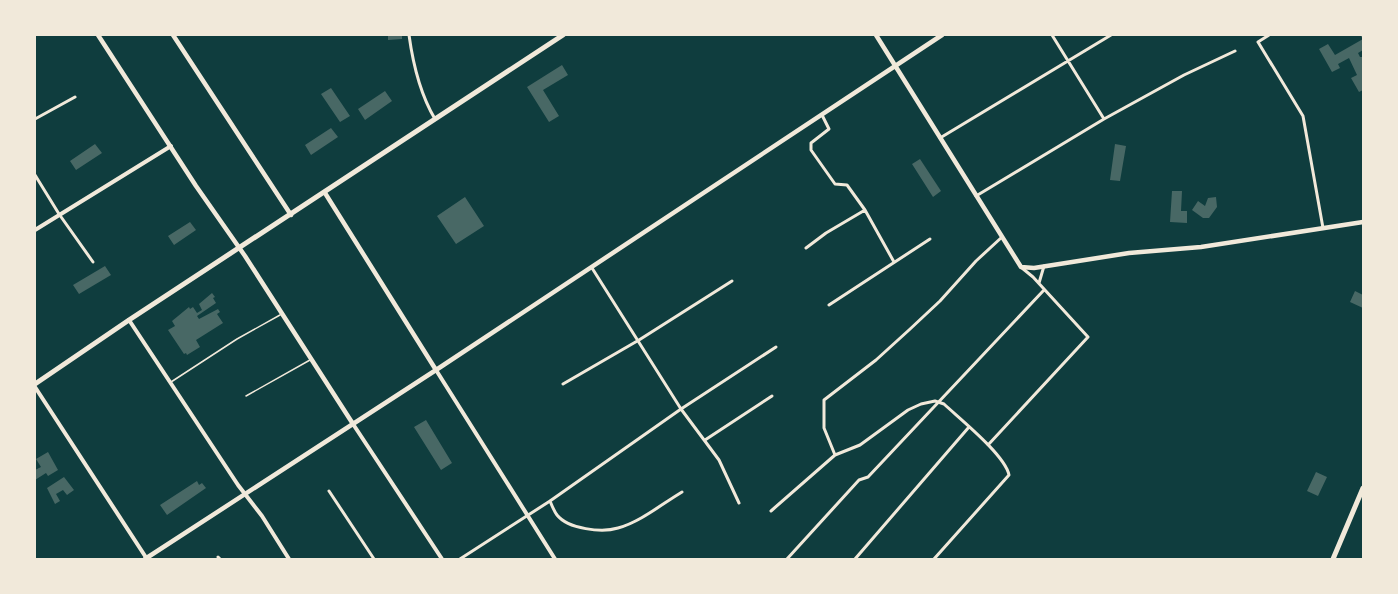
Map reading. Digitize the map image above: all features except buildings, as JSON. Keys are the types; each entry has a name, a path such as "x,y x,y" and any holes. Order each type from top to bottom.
{"main road":[{"path":"98,35 353,424"},
{"path":"173,35 291,215"},
{"path":"35,385 129,320 563,35"},
{"path":"876,35 1021,267 1034,268 1129,254 1201,247 1363,222"},
{"path":"146,559 592,268 942,35"},
{"path":"324,193 436,370"},
{"path":"1333,559 1363,488"}],"street":[{"path":"409,35 425,104 435,120"},
{"path":"1052,35 1104,119"},
{"path":"940,138 1111,35"},
{"path":"1269,35 1258,42 1303,116 1323,228"},
{"path":"976,196 1104,119 1184,75 1235,50"},
{"path":"35,119 75,97"},
{"path":"822,115 829,129 811,143 811,150 835,184 847,185 865,210 894,262"},
{"path":"35,230 171,146"},
{"path":"35,175 93,262"},
{"path":"806,248 826,233 865,210"},
{"path":"835,455 824,428 824,400 876,360 910,330 940,301 976,261 1002,237"},
{"path":"829,305 930,239"},
{"path":"1039,283 1045,266"},
{"path":"988,444 1088,337 1039,283 1021,267"},
{"path":"592,268 639,340 681,409 719,460 739,503"},
{"path":"563,384 639,340 732,281"},
{"path":"787,559 859,480 868,477 1044,290"},
{"path":"129,320 245,495 262,516 289,559"},
{"path":"460,559 550,502 681,409 776,347"},
{"path":"436,370 526,516 555,559"},
{"path":"35,385 146,559"},
{"path":"705,440 772,396"},
{"path":"771,511 835,455 860,445 908,410 921,404 935,401 944,404 988,444 1007,469 1009,475 934,559"},
{"path":"353,424 442,559"},
{"path":"855,559 969,427"},
{"path":"329,491 374,559"},
{"path":"550,502 557,515 570,524 589,529 616,529 629,524 682,492"}],"lane":[{"path":"171,382 237,339 282,314"},
{"path":"246,396 311,359"}]}
